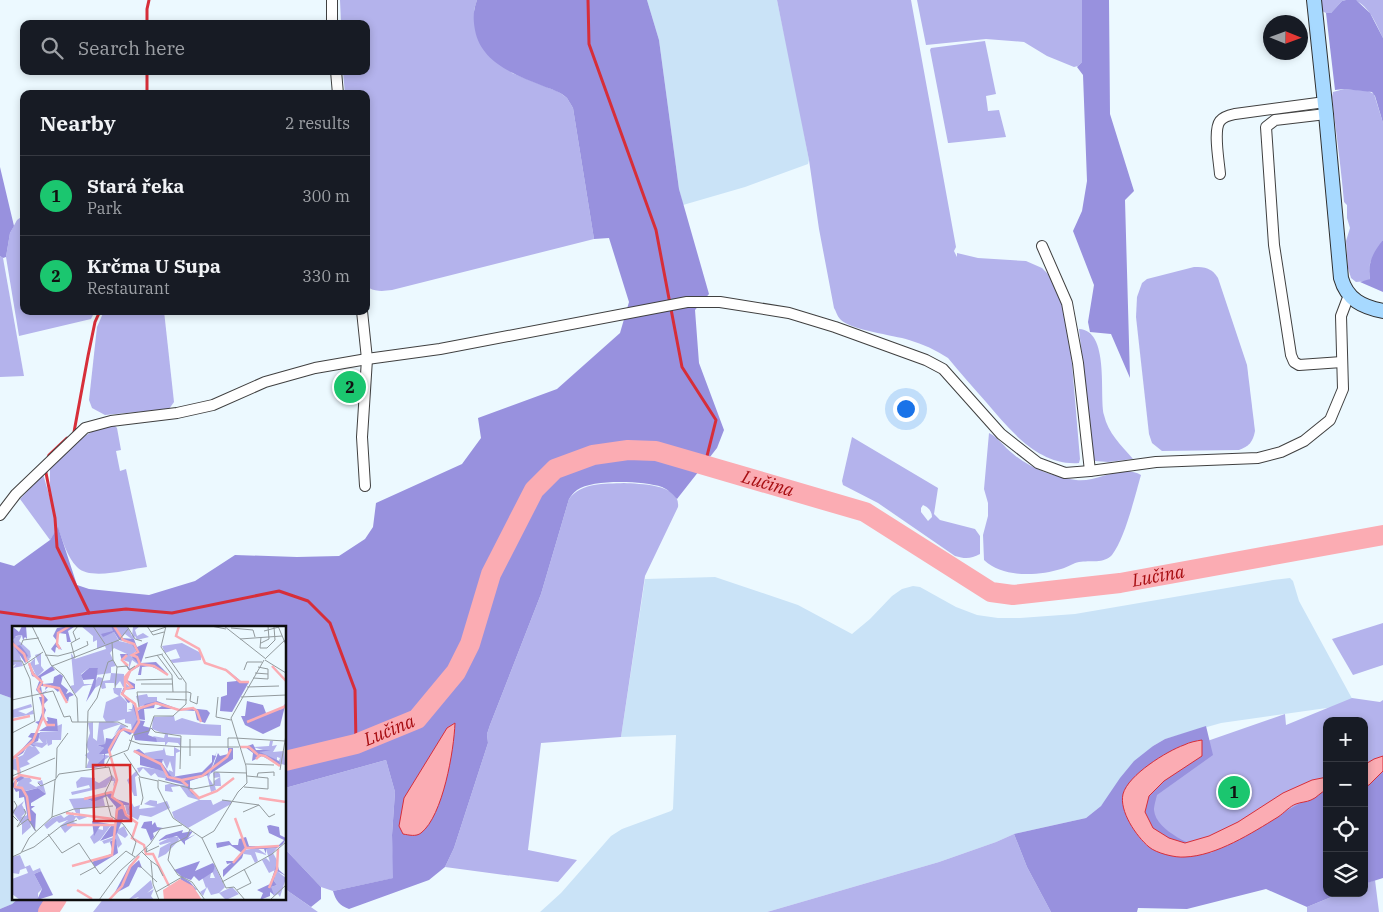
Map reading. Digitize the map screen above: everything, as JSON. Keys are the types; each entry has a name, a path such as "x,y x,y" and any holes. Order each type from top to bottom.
{"street":[{"path":"332,0 332,20"},
{"path":"1314,0 1326,108 1341,278 1349,295 1360,304 1383,311"},
{"path":"336,75 338,90"},
{"path":"1220,174 1217,129 1220,121 1225,116 1326,108"},
{"path":"1326,108 1275,120 1266,127 1274,245 1291,355 1294,362 1299,365 1342,362"},
{"path":"1042,246 1068,303 1078,363 1090,472"},
{"path":"0,516 16,494 85,428 110,421 177,413 213,404 264,382 315,368 367,358 440,349 687,302 720,302 789,313 835,327 926,360 943,369 1001,434 1038,463 1065,472 1090,472 1156,462 1258,458 1281,452 1304,441 1330,420 1343,389 1342,316 1349,295"},
{"path":"362,315 367,358 362,437 365,486"}],"shaded area":[{"path":"340,0 477,0 474,10 512,73 559,92 567,98 573,108 594,239 392,290 378,291 370,288 370,90 345,90 343,75 370,75 370,20 341,20"},
{"path":"477,0 647,0 659,40 679,189 709,294 695,310 699,363 724,430 717,448 677,499 662,487 631,482 584,486 571,496 541,594 490,725 487,734 488,743 454,848 445,867 429,880 349,909 338,902 333,891 393,878 392,835 395,792 386,760 286,788 286,626 12,626 12,698 0,694 0,562 14,566 50,540 58,527 77,585 89,589 149,595 195,581 235,555 339,556 365,539 373,527 376,503 462,464 481,438 478,418 557,389 620,333 629,302 609,238 594,239 573,108 562,94 511,72 492,59 484,51 479,41 474,26 474,11"},
{"path":"647,0 777,0 796,90 809,160 808,164 745,187 683,205 679,189 659,40"},
{"path":"777,0 911,0 956,247 954,251 957,257 957,253 978,258 1026,261 1042,268 1052,278 1061,293 1071,352 1079,463 1051,459 1026,444 1005,424 948,358 929,348 902,338 852,326 845,323 838,316 834,308 819,229 809,160"},
{"path":"917,0 1082,0 1082,62 1074,67 1047,56 1024,42 986,39 926,45"},
{"path":"1082,0 1109,0 1110,114 1134,191 1125,200 1130,378 1111,334 1090,332 1088,322 1094,285 1073,231 1082,211 1087,181 1083,75 1077,67 1082,62"},
{"path":"1321,0 1346,0 1342,1 1331,13 1326,13 1322,11"},
{"path":"1354,0 1383,0 1383,38 1368,11"},
{"path":"1356,0 1370,13 1383,38 1383,123 1372,92 1335,90 1326,13 1331,13 1342,1"},
{"path":"985,41 996,94 986,96 988,111 999,110 1006,137 948,143 930,50 931,48"},
{"path":"1344,89 1368,91 1374,94 1383,123 1383,240 1370,263 1370,279 1356,282 1351,278 1348,268 1346,241 1350,228 1347,218 1347,205 1344,202 1332,97 1333,92"},
{"path":"0,167 14,226 10,233 6,257 3,258 0,256"},
{"path":"20,218 20,315 93,315 91,319 19,336 6,257 10,233"},
{"path":"1383,240 1383,292 1360,282 1370,279 1369,268 1372,258"},
{"path":"0,256 3,258 24,376 0,377"},
{"path":"1194,267 1208,269 1218,278 1247,365 1255,431 1250,443 1239,450 1162,451 1152,443 1149,434 1136,317 1137,297 1142,283 1147,279"},
{"path":"102,315 164,315 174,402 169,409 105,415 92,408 89,400 97,327"},
{"path":"1079,329 1089,332 1095,340 1101,365 1104,415 1115,438 1133,459 1108,462 1095,461 1093,459"},
{"path":"113,424 117,428 121,450 116,451 120,471 126,469 147,567 110,573 91,573 77,567 71,559 58,528 50,540 20,499 43,474 50,498 50,468 86,435 94,430"},
{"path":"989,433 1026,464 1059,477 1084,480 1126,471 1141,475 1125,528 1117,548 1109,558 1101,561 1079,562 1064,568 1032,574 1011,573 992,566 984,560 983,535 988,516 988,503 984,489"},
{"path":"852,437 938,488 934,514 940,520 975,529 980,536 980,554 968,558 955,556 878,503 843,485 842,481","holes":["923,505 932,515 928,521 921,512"]},
{"path":"601,484 649,485 666,490 677,499 678,507 645,576 621,737 541,743 528,850 577,860 558,882 445,867 454,848 488,743 487,734 490,725 541,594 569,499 580,489"},
{"path":"715,577 798,605 852,634 870,619 892,596 902,589 913,586 920,587 956,607 977,615 998,618 1020,618 1075,614 1290,578 1293,581 1299,601 1355,704 1221,723 1165,739 1153,746 1101,806 1086,818 1014,834 939,862 767,912 540,912 561,893 611,836 622,829 673,809 676,735 621,737 645,579"},
{"path":"1383,623 1383,665 1353,675 1332,639"},
{"path":"0,694 12,698 12,900 17,900 0,909"},
{"path":"1352,698 1380,702 1383,700 1383,786 1368,797 1368,717 1323,717 1323,814 1250,878 1147,843 1145,782 1193,746 1285,714 1286,725"},
{"path":"455,723 450,765 435,812 429,824 421,833 415,835 403,834 399,826 404,798 447,728"},
{"path":"1206,726 1213,755 1157,795 1154,810 1156,818 1169,831 1186,842 1211,853 1323,790 1323,897 1331,897 1307,907 1266,889 1187,909 1138,908 1137,912 1051,912 1027,867 1014,834 1086,818 1101,806 1134,761 1165,739"},
{"path":"1202,740 1202,756 1164,781 1149,796 1145,812 1153,828 1169,838 1185,843 1209,836 1238,822 1283,793 1312,780 1323,778 1323,792 1309,801 1294,805 1278,817 1245,836 1209,853 1181,857 1156,851 1149,847 1134,830 1126,815 1122,801 1123,794 1132,779 1149,765 1191,742"},
{"path":"1383,756 1383,878 1368,883 1368,807 1368,764"},
{"path":"1383,756 1383,771 1368,785 1368,763"},
{"path":"386,760 395,792 392,835 394,878 333,891 321,887 286,850 286,788"},
{"path":"1014,834 1027,867 1051,912 767,912 939,862"},
{"path":"286,850 321,887 321,899 311,907 286,890"},
{"path":"1375,880 1379,912 1307,912 1307,907 1331,897 1368,897 1368,883"},
{"path":"286,890 318,912 93,912 102,900 286,900"},
{"path":"17,900 48,900 40,912 0,912 0,909"}],"waterway":[{"path":"147,20 149,0"},
{"path":"588,0 589,44 656,230 682,367 716,420 705,464"},
{"path":"147,75 147,90"},
{"path":"74,432 95,322 98,315"},
{"path":"48,458 67,438"},
{"name":"Lučina","path":"286,761 356,744 417,719 456,672 470,644 491,574 534,490 555,469 593,455 628,450 656,451 865,512 991,592 1013,595 1120,583 1383,535"},
{"path":"46,469 55,518 57,547 89,613"},
{"path":"0,612 51,619 126,609 172,613 279,591 308,601 330,623 355,690 356,744"},
{"name":"Lučina","path":"48,912 56,900"}],"place":[{"name":"Krčma U Supa","path":"350,387"},
{"name":"Stará řeka","path":"1234,792"}]}
